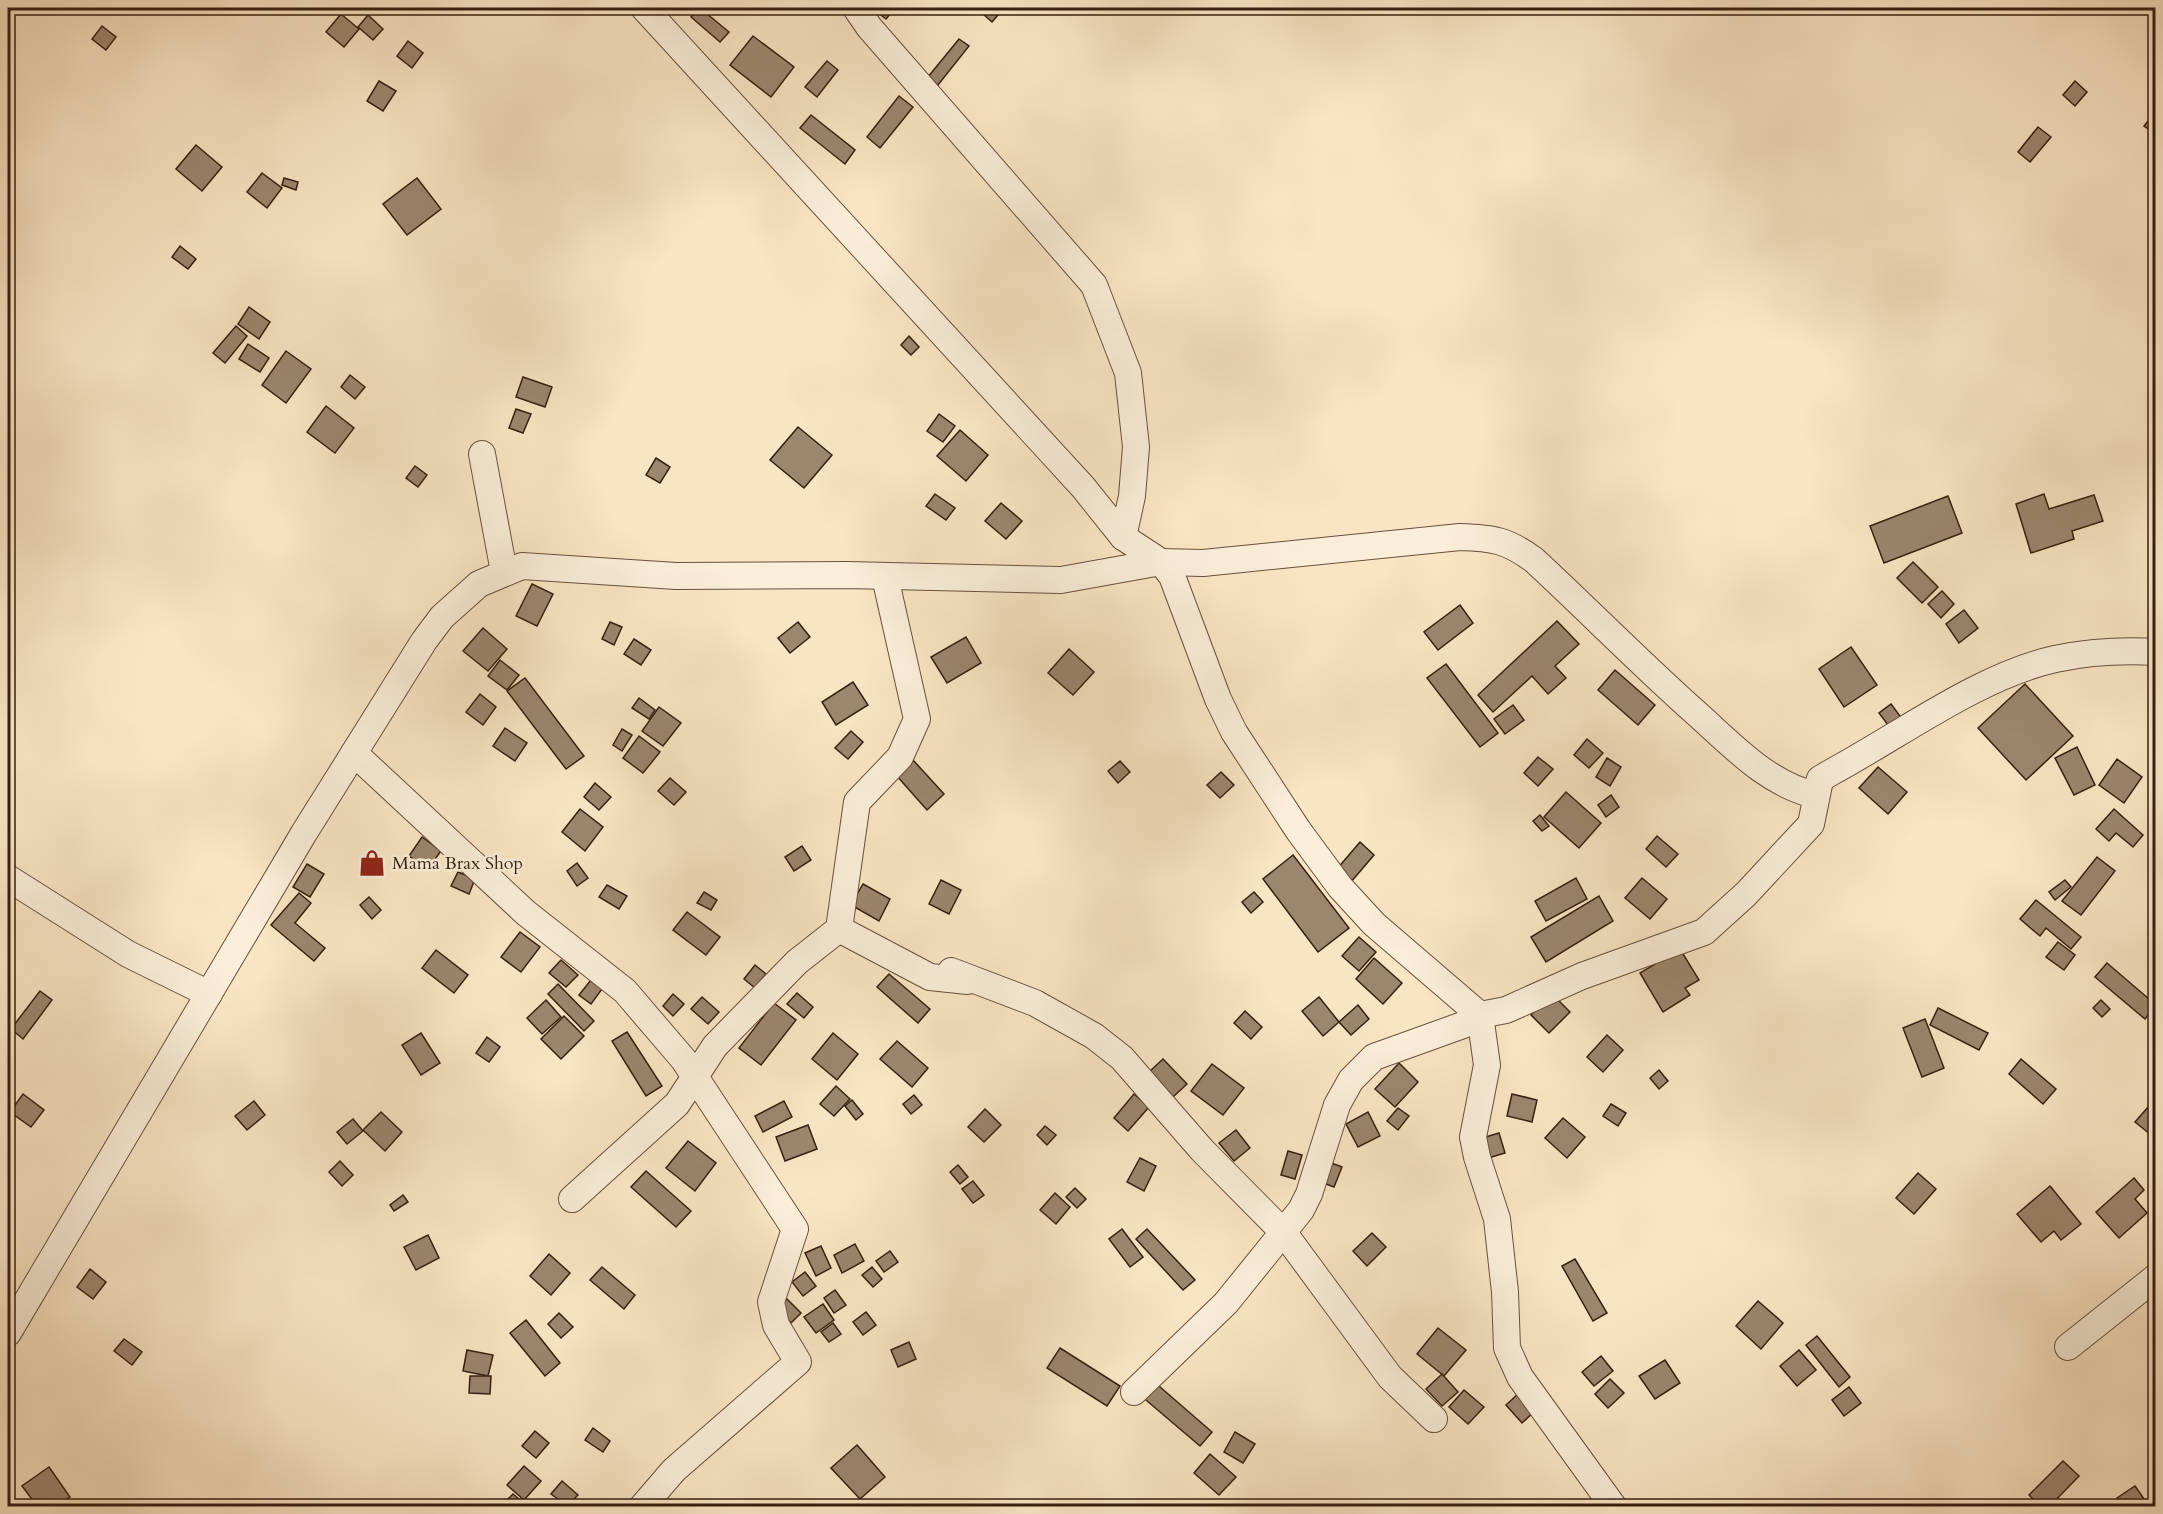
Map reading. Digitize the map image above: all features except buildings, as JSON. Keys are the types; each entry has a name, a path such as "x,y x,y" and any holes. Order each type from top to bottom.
{"street":[{"path":"644,8 1083,487 1123,537 1161,562 1173,576 1218,699 1234,732 1298,830 1351,901 1374,924 1480,1015 1486,1065 1473,1137 1497,1219 1505,1292 1507,1348 1520,1377 1613,1506"},
{"path":"856,8 869,27 1094,285 1128,373 1136,447 1132,496 1123,537"},
{"path":"482,454 504,572"},
{"path":"8,1333 354,753 442,617 479,584 522,566 550,566 676,576 1061,580 1161,562 1203,563 1460,537 1493,538 1514,546 1534,560 1665,685 1757,767 1794,788 1815,795 1820,779 1978,689 2025,668 2055,659 2124,650 2156,652"},
{"path":"572,1199 677,1104 715,1046 797,962 839,929 857,802 900,757 916,719 885,577"},
{"path":"354,753 526,913 625,991 684,1060 795,1229 771,1302 776,1325 798,1362 674,1470 643,1506"},
{"path":"1134,1392 1226,1303 1301,1210 1309,1194 1327,1130 1337,1104 1351,1080 1374,1057 1463,1025 1480,1015 1506,1010 1582,976 1704,932 1746,894 1811,824 1820,779"},
{"path":"8,878 128,954 209,994"},
{"path":"839,929 930,977 984,982"},
{"path":"951,971 1035,1003 1094,1036 1122,1058 1202,1150 1284,1233 1390,1377 1434,1419"},
{"path":"2067,1347 2156,1277"}],"place":[{"name":"Mama Brax Shop","path":"372,863"}]}
